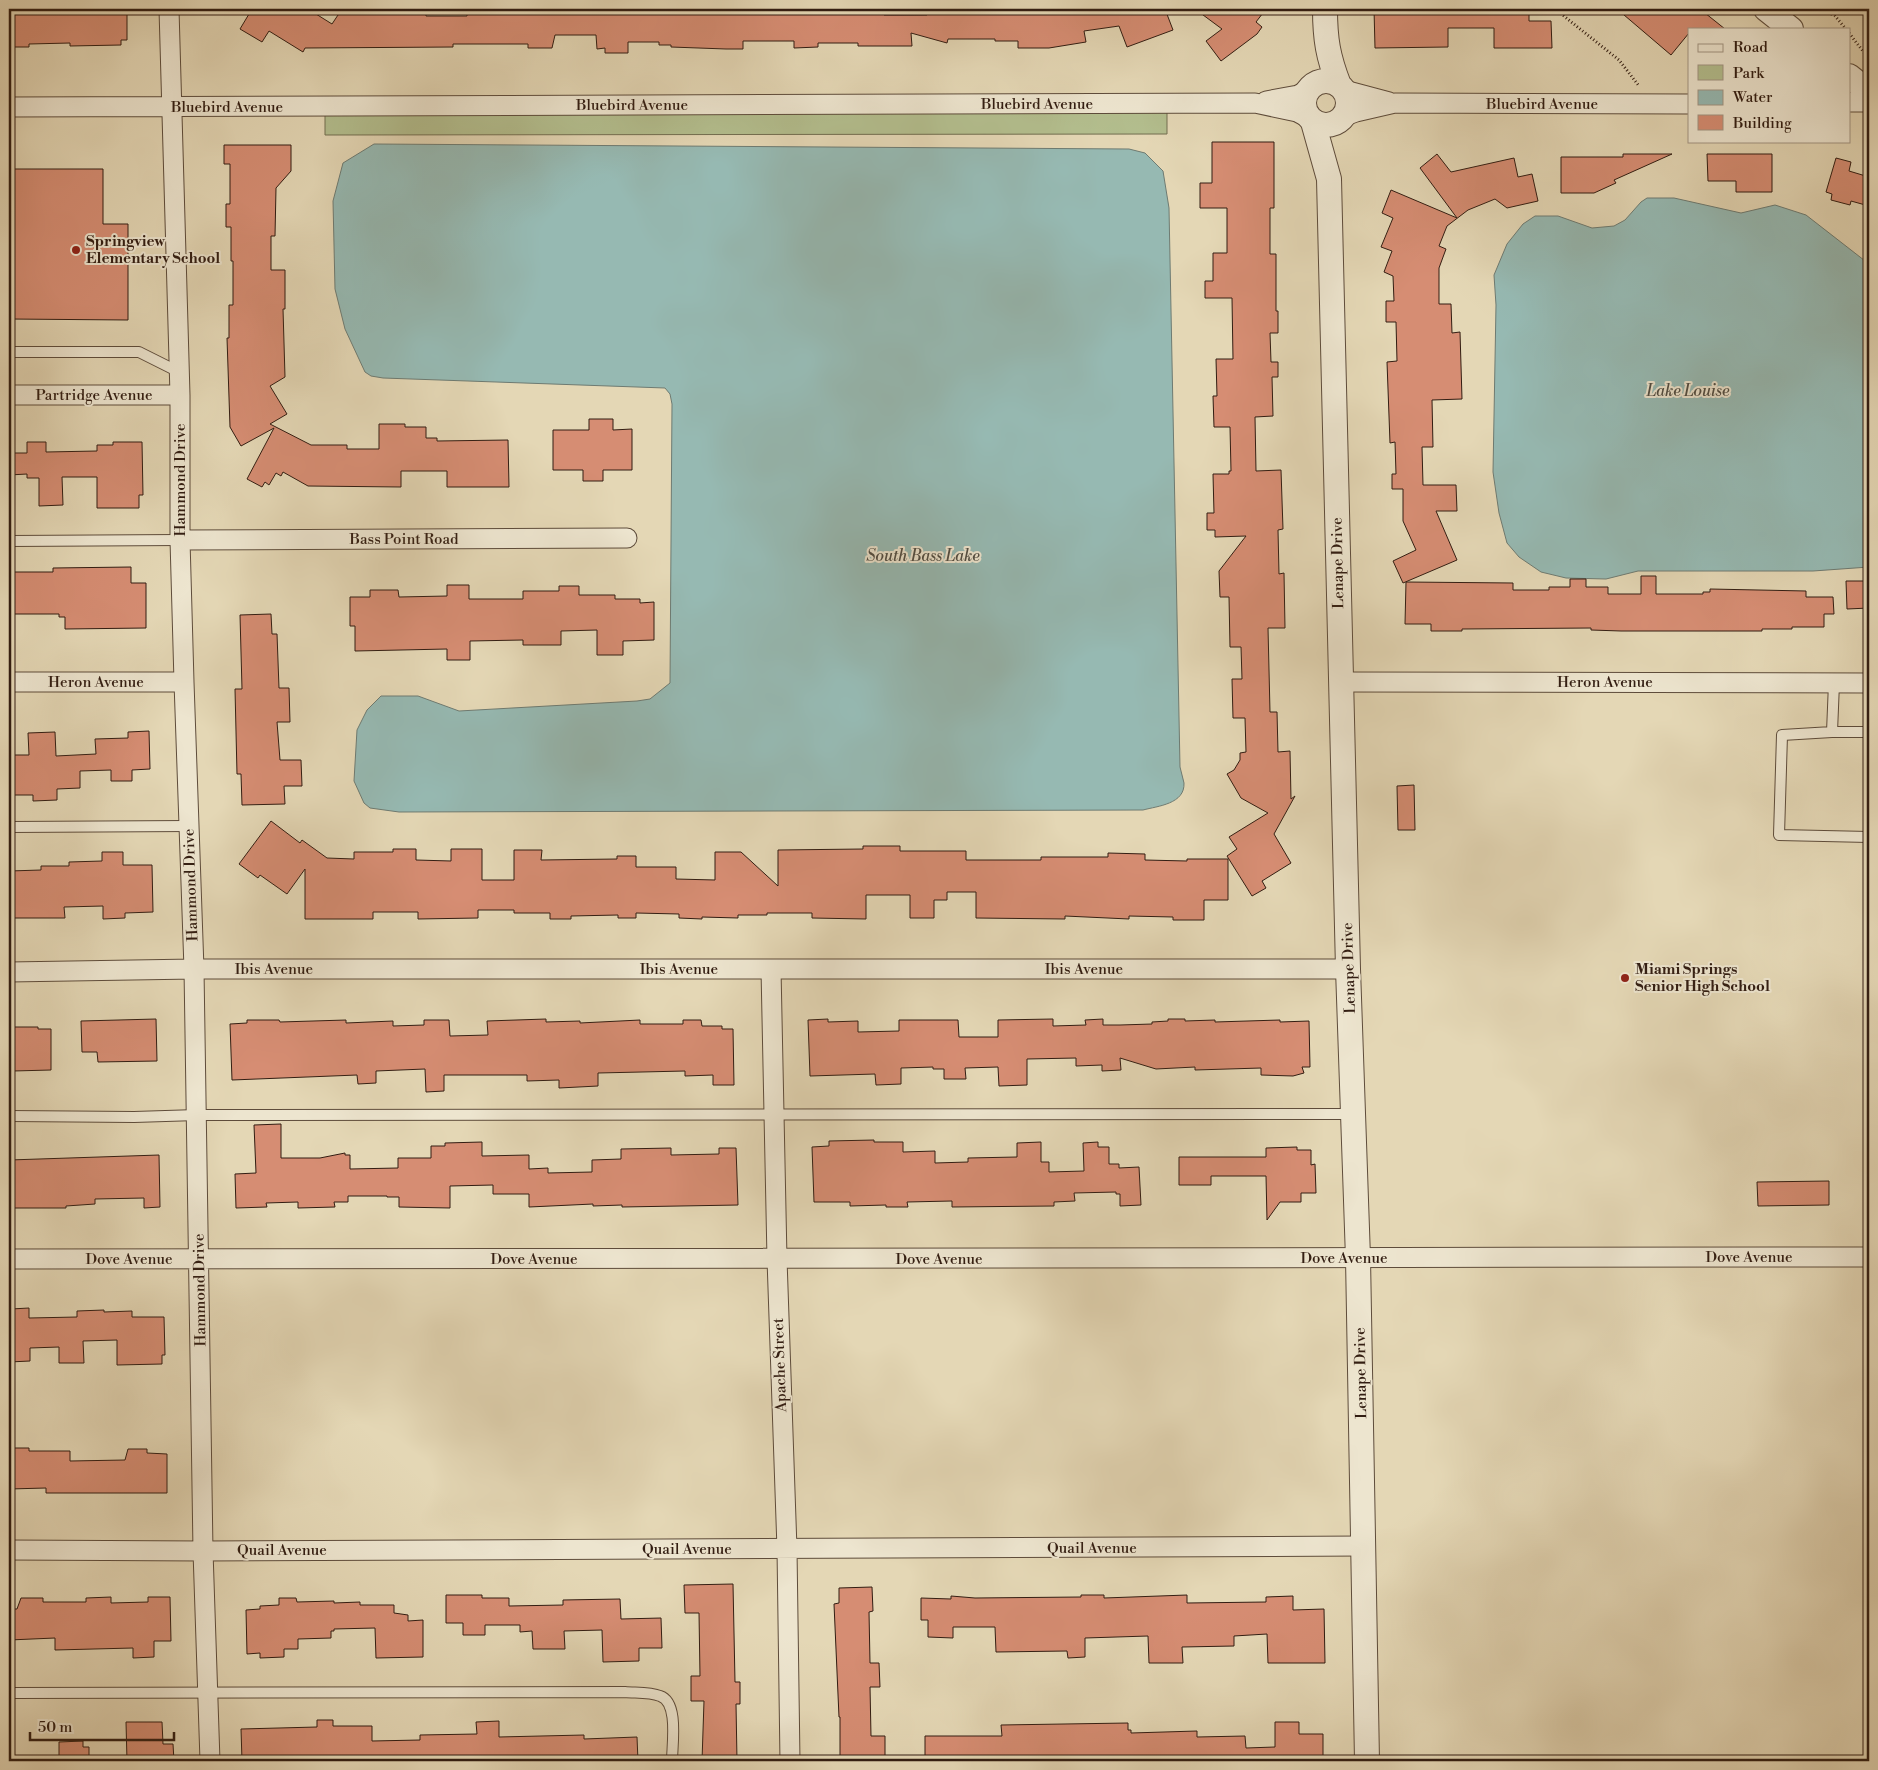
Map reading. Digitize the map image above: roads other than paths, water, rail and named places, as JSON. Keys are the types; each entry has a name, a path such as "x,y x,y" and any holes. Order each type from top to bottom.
{"street":[{"name":"Hammond Drive","path":"169,9 180,395 180,540 194,969 202,1551 210,1761"},
{"path":"1325,9 1325,40 1331,62 1349,103 1344,117 1334,125 1327,126 1312,120 1305,110 1304,103 1311,88 1325,40"},
{"path":"1766,9 1790,28"},
{"path":"1850,77 1869,92"},
{"path":"1311,88 1326,81 1342,87"},
{"name":"Bluebird Avenue","path":"1342,87 1395,103"},
{"name":"Bluebird Avenue","path":"9,107 1255,103 1298,95 1311,88"},
{"path":"1850,102 1869,102"},
{"name":"Bluebird Avenue","path":"1255,103 1297,112 1312,120"},
{"name":"Bluebird Avenue","path":"1344,117 1356,112 1395,103 1688,104"},
{"name":"Lenape Drive","path":"1344,117 1333,150 1328,175 1348,969 1358,1258 1367,1761"},
{"name":"Lenape Drive","path":"1312,120 1328,175"},
{"name":"Partridge Avenue","path":"9,395 180,395"},
{"name":"Bass Point Road","path":"180,540 627,538"},
{"name":"Heron Avenue","path":"9,682 184,682"},
{"name":"Heron Avenue","path":"1341,682 1869,683"},
{"name":"Ibis Avenue","path":"9,972 194,969 1348,969"},
{"name":"Apache Street","path":"771,969 776,1260 787,1549 790,1761"},
{"name":"Dove Avenue","path":"9,1259 776,1260 1869,1257"},
{"name":"Quail Avenue","path":"9,1550 202,1551 1364,1546"}],"lane":[{"path":"9,352 139,352 179,372"},
{"path":"9,540 180,540"},
{"path":"1832,732 1834,682"},
{"path":"1869,732 1782,735 1779,835 1869,837"},
{"path":"9,827 189,826"},
{"path":"9,1116 1353,1114"},
{"path":"9,1693 625,1692 660,1696 669,1701 672,1711 672,1761"}],"water":[{"name":"South Bass Lake","path":"374,144 1129,149 1145,153 1163,171 1169,208 1180,767 1184,783 1180,796 1170,803 1143,810 399,812 370,808 364,803 354,781 357,730 367,710 381,696 418,696 459,711 637,701 650,699 670,683 672,404 670,394 665,388 383,378 371,376 365,372 345,329 335,289 333,201 343,163"},
{"name":"Lake Louise","path":"1647,198 1674,198 1741,213 1775,205 1806,215 1869,264 1869,567 1813,571 1638,571 1606,579 1566,578 1541,572 1519,557 1507,543 1499,513 1493,472 1496,305 1494,275 1507,244 1523,224 1535,216 1558,216 1592,228 1614,226 1625,220"}],"place":[{"name":"Springview Elementary School","path":"76,250"},
{"name":"Miami Springs Senior High School","path":"1625,978"}]}
